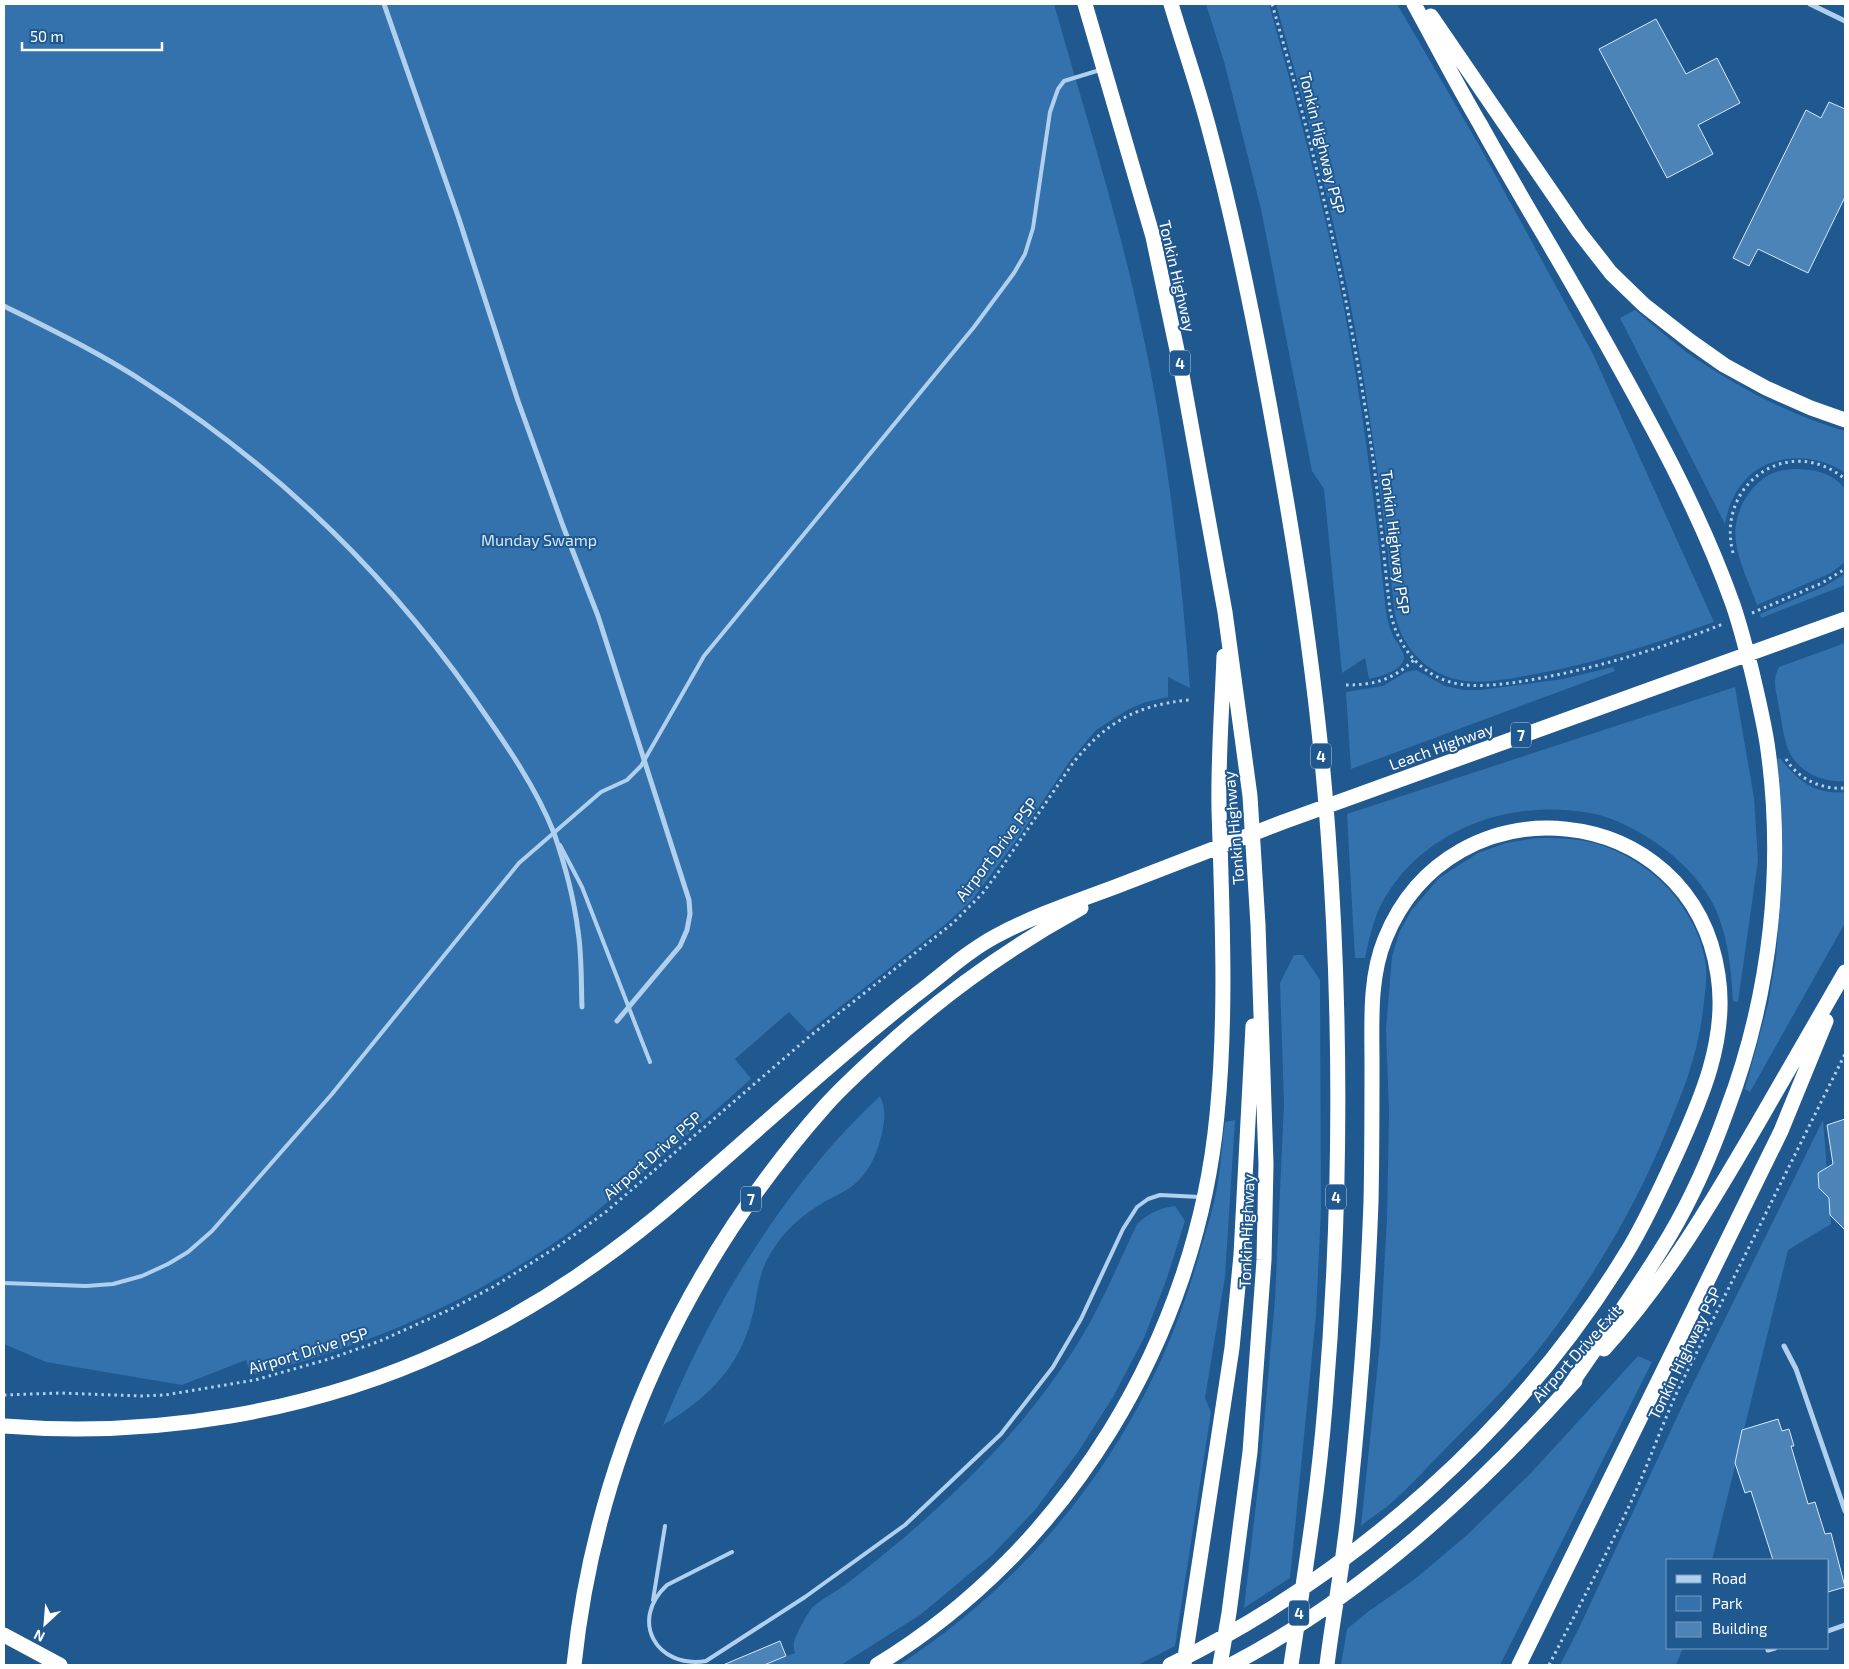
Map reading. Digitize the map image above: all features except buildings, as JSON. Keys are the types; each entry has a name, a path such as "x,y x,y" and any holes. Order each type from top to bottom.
{"highway":[{"name":"Tonkin Highway","path":"1085,4 1153,237 1181,369 1225,612 1250,796 1258,925 1266,1164 1264,1260 1250,1452 1229,1614 1220,1665"},
{"name":"4","path":"1171,4 1208,125 1256,328 1291,526 1313,681 1328,832 1338,1031 1336,1203 1332,1309 1325,1409 1291,1665"},
{"path":"1414,4 1479,124 1574,287 1663,447 1688,496 1732,602 1741,629 1759,700 1767,743 1774,815 1774,869 1771,921 1765,968 1746,1056 1727,1111 1709,1154 1670,1234 1569,1388"},
{"path":"1422,4 1562,209 1611,273 1644,305 1724,365 1766,388 1811,408 1845,420"},
{"path":"877,1665 954,1611 1000,1569 1052,1512 1094,1456 1133,1394 1181,1284 1205,1198 1217,1118 1221,1060 1222,873 1219,806 1225,612"},
{"path":"1825,627 1845,615"},
{"name":"Leach Highway","path":"1134,880 1202,852 1348,798 1845,619"},
{"path":"1170,1665 1259,1617 1353,1552 1439,1480 1523,1396 1560,1351 1598,1298 1630,1248 1653,1205 1684,1138 1712,1064 1718,1038 1721,1009 1718,973 1712,948 1700,918 1686,895 1673,880 1652,862 1610,838 1583,830 1556,827 1535,828 1493,836 1475,843 1439,865 1413,892 1392,922 1380,953 1375,974 1372,1015 1371,1181 1365,1331 1346,1535 1327,1665"},
{"path":"4,1426 101,1429 161,1425 219,1418 337,1391 447,1350 517,1314 630,1240 882,1021 990,939 1025,921 1134,880"},
{"name":"7","path":"574,1665 584,1594 597,1531 613,1476 635,1413 662,1351 690,1297 711,1258 748,1203 826,1104 856,1073 904,1030 1000,957 1049,926 1134,880"},
{"path":"1184,1665 1232,1348 1241,1245 1258,925"},
{"path":"1519,1665 1781,1131 1845,973"},
{"name":"Airport Drive Exit","path":"1231,1665 1277,1639 1326,1607 1412,1542 1499,1463 1626,1324 1662,1278 1692,1235 1845,973"},
{"path":"4,1635 60,1665"}],"street":[{"path":"384,4 458,216 518,401 598,616 689,900 690,914 687,930 680,946 618,1021"},
{"path":"1810,4 1845,21"},
{"path":"4,306 74,341 145,382 200,419 257,462 364,561 408,611 449,663 519,766 554,833 570,886 579,932 582,1007"},
{"path":"1784,1346 1796,1369 1845,1511"},
{"path":"1829,1631 1845,1625"}],"lane":[{"path":"4,1283 86,1286 113,1284 142,1276 188,1252 212,1231 332,1094 519,863 601,792 627,780 633,775 644,760 704,656 974,327 1014,273 1025,254 1033,228 1050,112 1054,98 1064,81 1104,68"},
{"path":"554,833 582,887 650,1062"},
{"path":"665,1526 649,1625 651,1637 664,1654 684,1662 706,1661 805,1597 904,1525 1000,1434 1053,1367 1081,1319 1123,1229 1138,1207 1160,1195 1205,1198"},
{"path":"652,1605 659,1593 667,1585 732,1552"}],"path":[{"name":"Tonkin Highway PSP","path":"1272,4 1316,164 1349,316 1373,460 1392,621 1406,651 1431,673 1451,682 1474,685 1509,683 1552,676 1629,657 1732,621"},
{"path":"1734,558 1729,538 1731,516 1747,485 1759,474 1776,465 1807,462 1830,468 1845,478"},
{"path":"1749,614 1822,583 1845,569"},
{"path":"1346,685 1364,685 1384,681 1414,660"},
{"name":"Airport Drive PSP","path":"4,1395 83,1393 140,1396 165,1395 255,1380 329,1359 380,1341 452,1309 493,1287 560,1245 606,1211 810,1036 953,923 982,894 1073,763 1102,732 1137,711 1168,702 1189,700"},
{"path":"1784,756 1794,770 1804,778 1826,787 1845,788"},
{"name":"Tonkin Highway PSP","path":"1549,1665 1630,1504 1678,1390 1845,1054"}],"green space":[{"name":"Munday Swamp","path":"4,4 1054,4 1122,244 1150,370 1172,505 1190,688 1168,677 1168,697 1146,702 1129,709 1096,730 1069,762 1018,838 972,900 947,923 808,1032 789,1012 735,1059 751,1079 573,1230 519,1266 483,1287 409,1323 331,1352 251,1375 246,1360 182,1385 46,1362 4,1344"},
{"path":"1206,4 1269,4 1317,184 1349,334 1369,468 1387,615 1393,636 1404,656 1399,667 1384,675 1369,679 1365,658 1342,673 1324,489 1312,471 1261,209 1225,65"},
{"path":"1276,4 1397,4 1480,147 1593,354 1714,622 1604,658 1536,674 1491,681 1465,681 1440,674 1429,667 1411,650 1404,639 1395,615 1372,432 1338,242 1319,162"},
{"path":"1635,310 1685,351 1722,376 1782,408 1845,431 1845,473 1834,466 1808,459 1794,458 1768,464 1756,470 1738,489 1730,506 1725,524 1620,318"},
{"path":"1793,469 1808,470 1828,475 1845,489 1845,562 1831,573 1757,605 1737,550 1736,523 1742,504 1759,482 1773,473"},
{"path":"1845,574 1845,585 1761,618 1760,614 1823,587"},
{"path":"1845,643 1845,781 1837,781 1820,778 1804,770 1792,757 1784,734 1775,677 1779,667"},
{"path":"1613,667 1615,671 1351,769 1346,692 1383,686 1406,672 1416,670 1445,686 1464,690 1481,690 1563,679"},
{"path":"1735,687 1754,798 1758,860 1738,1002 1733,1001 1730,963 1722,926 1712,902 1694,876 1679,861 1647,837 1632,828 1590,813 1562,810 1533,810 1505,814 1478,822 1452,834 1428,849 1407,868 1389,891 1377,915 1365,958 1355,958 1347,814"},
{"path":"1780,758 1808,785 1825,791 1845,792 1845,923 1750,1092 1745,1089 1768,1004 1776,957 1782,882 1782,830 1777,759"},
{"path":"1536,838 1563,838 1590,842 1617,851 1654,874 1674,895 1693,925 1702,946 1705,960 1705,991 1698,1042 1684,1087 1641,1188 1611,1243 1578,1295 1542,1345 1498,1395 1406,1489 1387,1507 1361,1526 1380,1343 1387,1218 1389,1113 1386,1029 1392,957 1399,933 1411,911 1439,878 1478,853 1506,843"},
{"path":"1294,955 1303,955 1320,980 1321,1209 1316,1315 1290,1578 1244,1608 1260,1469 1275,1299 1284,1104 1280,983"},
{"path":"880,1096 884,1110 883,1128 868,1170 851,1187 809,1212 790,1228 779,1241 762,1271 749,1329 732,1363 722,1378 709,1391 663,1425 697,1349 716,1313 759,1242 807,1175 839,1137"},
{"path":"1235,1120 1225,1277 1205,1398 1211,1412 1175,1646 1138,1665 899,1665 953,1626 1002,1584 1047,1538 1087,1488 1122,1434 1153,1378 1178,1318 1210,1219 1219,1174 1225,1122"},
{"path":"1823,1120 1831,1224 1788,1250 1712,1559 1666,1559 1666,1649 1683,1649 1676,1665 1560,1665 1685,1400"},
{"path":"1175,1206 1185,1221 1167,1278 1144,1338 1113,1397 1078,1452 1035,1510 992,1555 920,1615 841,1665 764,1665 795,1653 795,1638 812,1608 849,1582 914,1529 945,1502 1003,1442 1055,1378 1078,1343 1102,1300 1137,1224 1155,1212"},
{"path":"1638,1356 1652,1362 1500,1665 1341,1665 1347,1629 1415,1579 1467,1535 1530,1474"}]}
